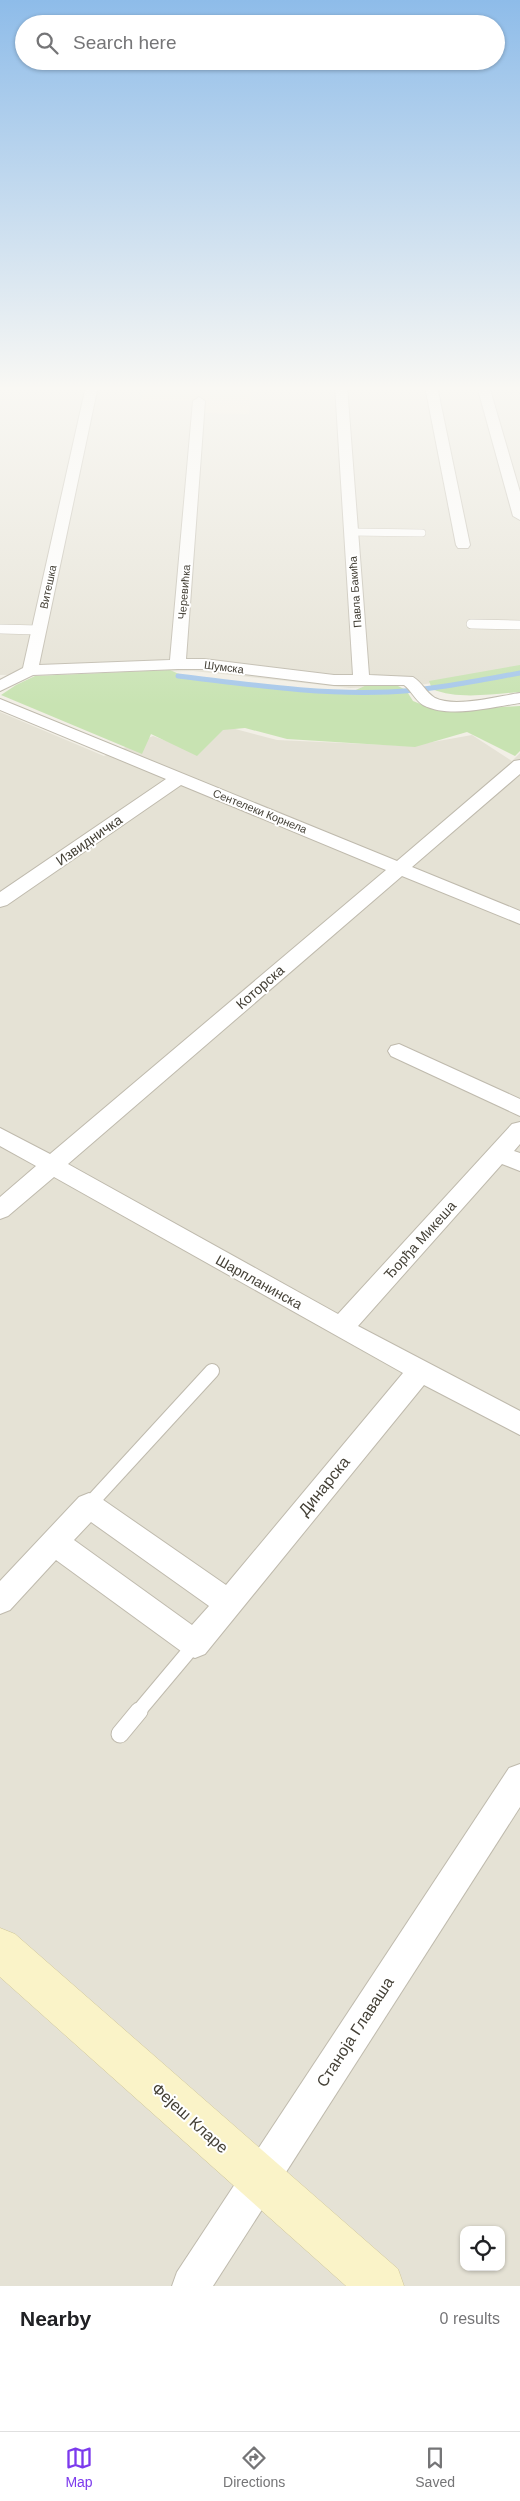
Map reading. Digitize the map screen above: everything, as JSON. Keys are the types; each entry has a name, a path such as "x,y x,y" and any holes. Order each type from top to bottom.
{"street":[{"name":"Витешка","path":"30,670 68,493"},
{"name":"Черевићка","path":"178,664 192,493"},
{"name":"Павла Бакића","path":"348,493 361,679"},
{"path":"454,493 463,546"},
{"path":"513,493 520,516"},
{"name":"Шумска","path":"30,670 204,664 334,680 407,680 430,702 447,706 520,698"},
{"path":"0,686 30,670"},
{"name":"Сентелеки Корнела","path":"0,704 520,918"},
{"name":"Которска","path":"0,1210 520,765"},
{"name":"Извидничка","path":"0,901 179,778"},
{"path":"399,1051 520,1108"},
{"name":"Ђорђа Микеша","path":"341,1328 520,1130"},
{"name":"Шарпланинска","path":"0,1136 341,1328 520,1424"},
{"path":"499,1152 520,1163"},
{"name":"Динарска","path":"195,1644 420,1371"},
{"path":"0,1601 89,1505 228,1603"},
{"path":"54,1542 195,1644"},
{"name":"Станоја Главаша","path":"191,2286 520,1779"},
{"name":"Фејеш Кларе","path":"0,1949 381,2286"}],"lane":[{"path":"351,532 422,533"},
{"path":"471,624 520,625"},
{"path":"0,630 38,630"},
{"path":"89,1505 212,1371"},
{"name":"Динарска","path":"120,1734 195,1644"}],"shaded area":[{"path":"0,493 520,493 520,668 420,685 350,688 193,671 0,675"},
{"path":"0,712 104,756 153,736 196,752 224,726 277,740 410,746 472,735 512,761 520,753 520,2286 0,2286"}],"green space":[{"path":"520,665 520,692 475,695 453,694 432,689 429,681"},
{"path":"170,670 188,678 334,694 349,693 367,685 398,686 406,690 413,701 438,711 520,706 520,751 515,756 467,732 415,747 287,739 245,728 223,730 197,756 151,734 142,754 1,695 35,676"}],"waterway":[{"path":"178,676 282,688 361,693 454,685 520,673"}]}
